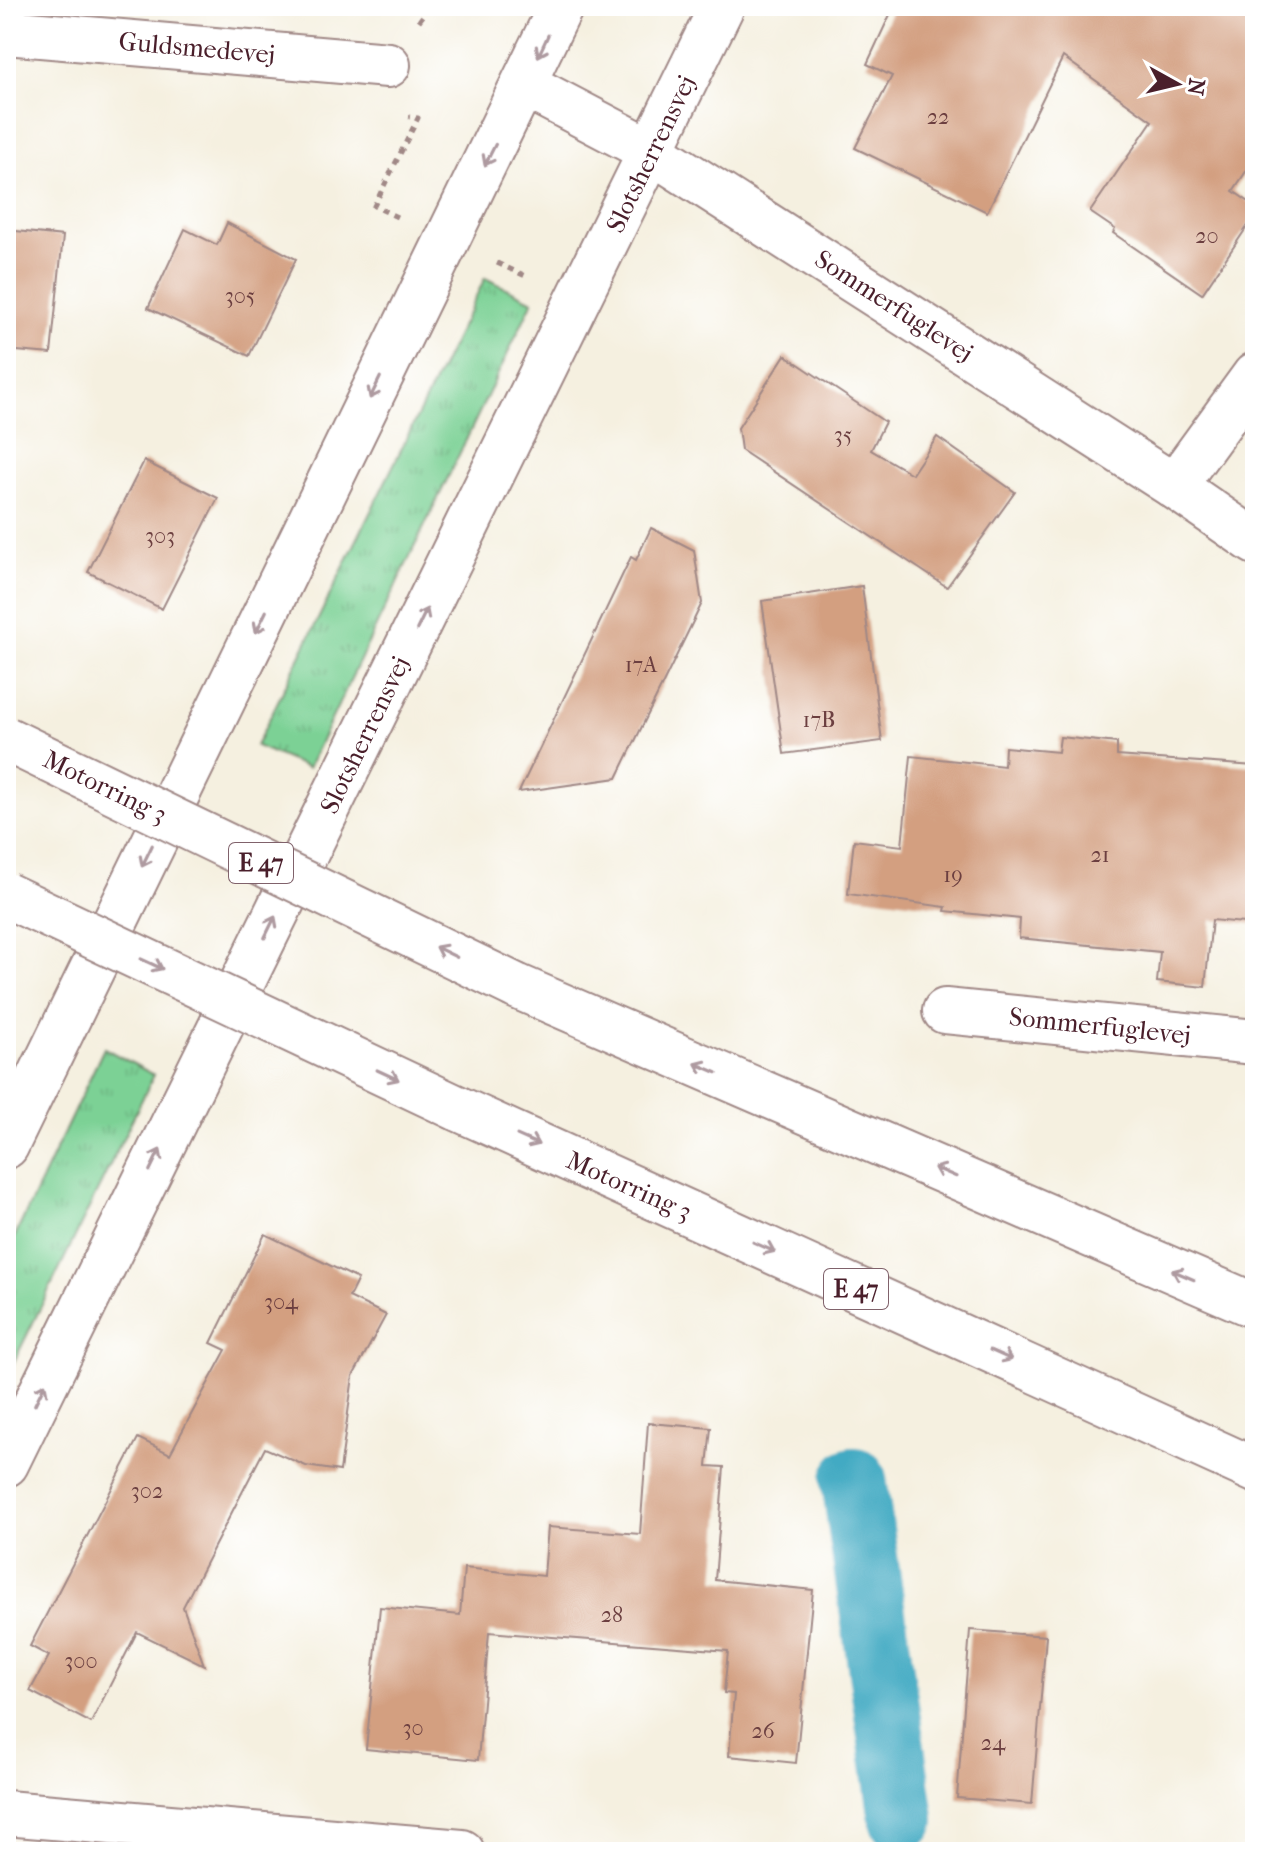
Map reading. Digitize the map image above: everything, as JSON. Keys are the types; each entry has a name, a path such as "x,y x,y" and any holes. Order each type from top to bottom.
{"main road":[{"path":"6,1146 561,6"},
{"name":"Slotsherrensvej","path":"6,1464 653,152 722,6"},
{"name":"Guldsmedevej","path":"6,32 388,65"},
{"name":"Sommerfuglevej","path":"525,85 653,152 1174,486 1255,542"},
{"path":"1174,486 1255,375"},
{"name":"Motorring 3","path":"6,739 516,986 1255,1306"},
{"name":"Motorring 3","path":"6,895 457,1108 1255,1470"},
{"name":"Sommerfuglevej","path":"945,1011 1255,1042"},
{"path":"6,1813 462,1852"}],"green space":[{"path":"485,278 533,301 308,768 256,746"},
{"path":"104,1048 154,1075 6,1378 6,1255"}],"building":[{"path":"894,6 1255,6 1255,158 1233,191 1255,206 1255,215 1202,294 1113,233 1115,229 1090,212 1152,121 1063,57 987,212 855,148 892,76 867,64"},
{"path":"227,223 296,259 249,356 148,308 185,229 217,245"},
{"path":"6,230 63,236 51,354 6,350"},
{"path":"785,355 885,422 871,450 912,474 937,437 1015,492 947,587 741,450 738,428"},
{"path":"144,461 218,498 162,609 88,572"},
{"path":"651,528 694,550 702,603 617,778 519,792 631,557 636,560"},
{"path":"862,586 882,741 784,754 762,601"},
{"path":"1060,737 1117,743 1117,756 1255,766 1255,924 1212,920 1205,987 1157,982 1160,952 1019,938 1020,919 945,911 946,907 848,894 854,840 902,846 911,756 1004,766 1005,747 1058,752"},
{"path":"265,1234 358,1279 349,1297 386,1315 353,1376 340,1471 306,1466 265,1448 183,1607 204,1665 137,1632 91,1723 30,1691 49,1656 30,1646 138,1438 170,1454 226,1350 211,1343"},
{"path":"648,1423 711,1428 707,1466 724,1467 715,1580 813,1590 796,1763 729,1756 734,1694 724,1693 728,1651 489,1632 478,1760 366,1749 380,1607 460,1615 464,1568 544,1576 548,1527 640,1534"},
{"path":"970,1630 1046,1636 1032,1804 957,1798"}],"waterway":[{"path":"854,1480 902,1819"}]}
